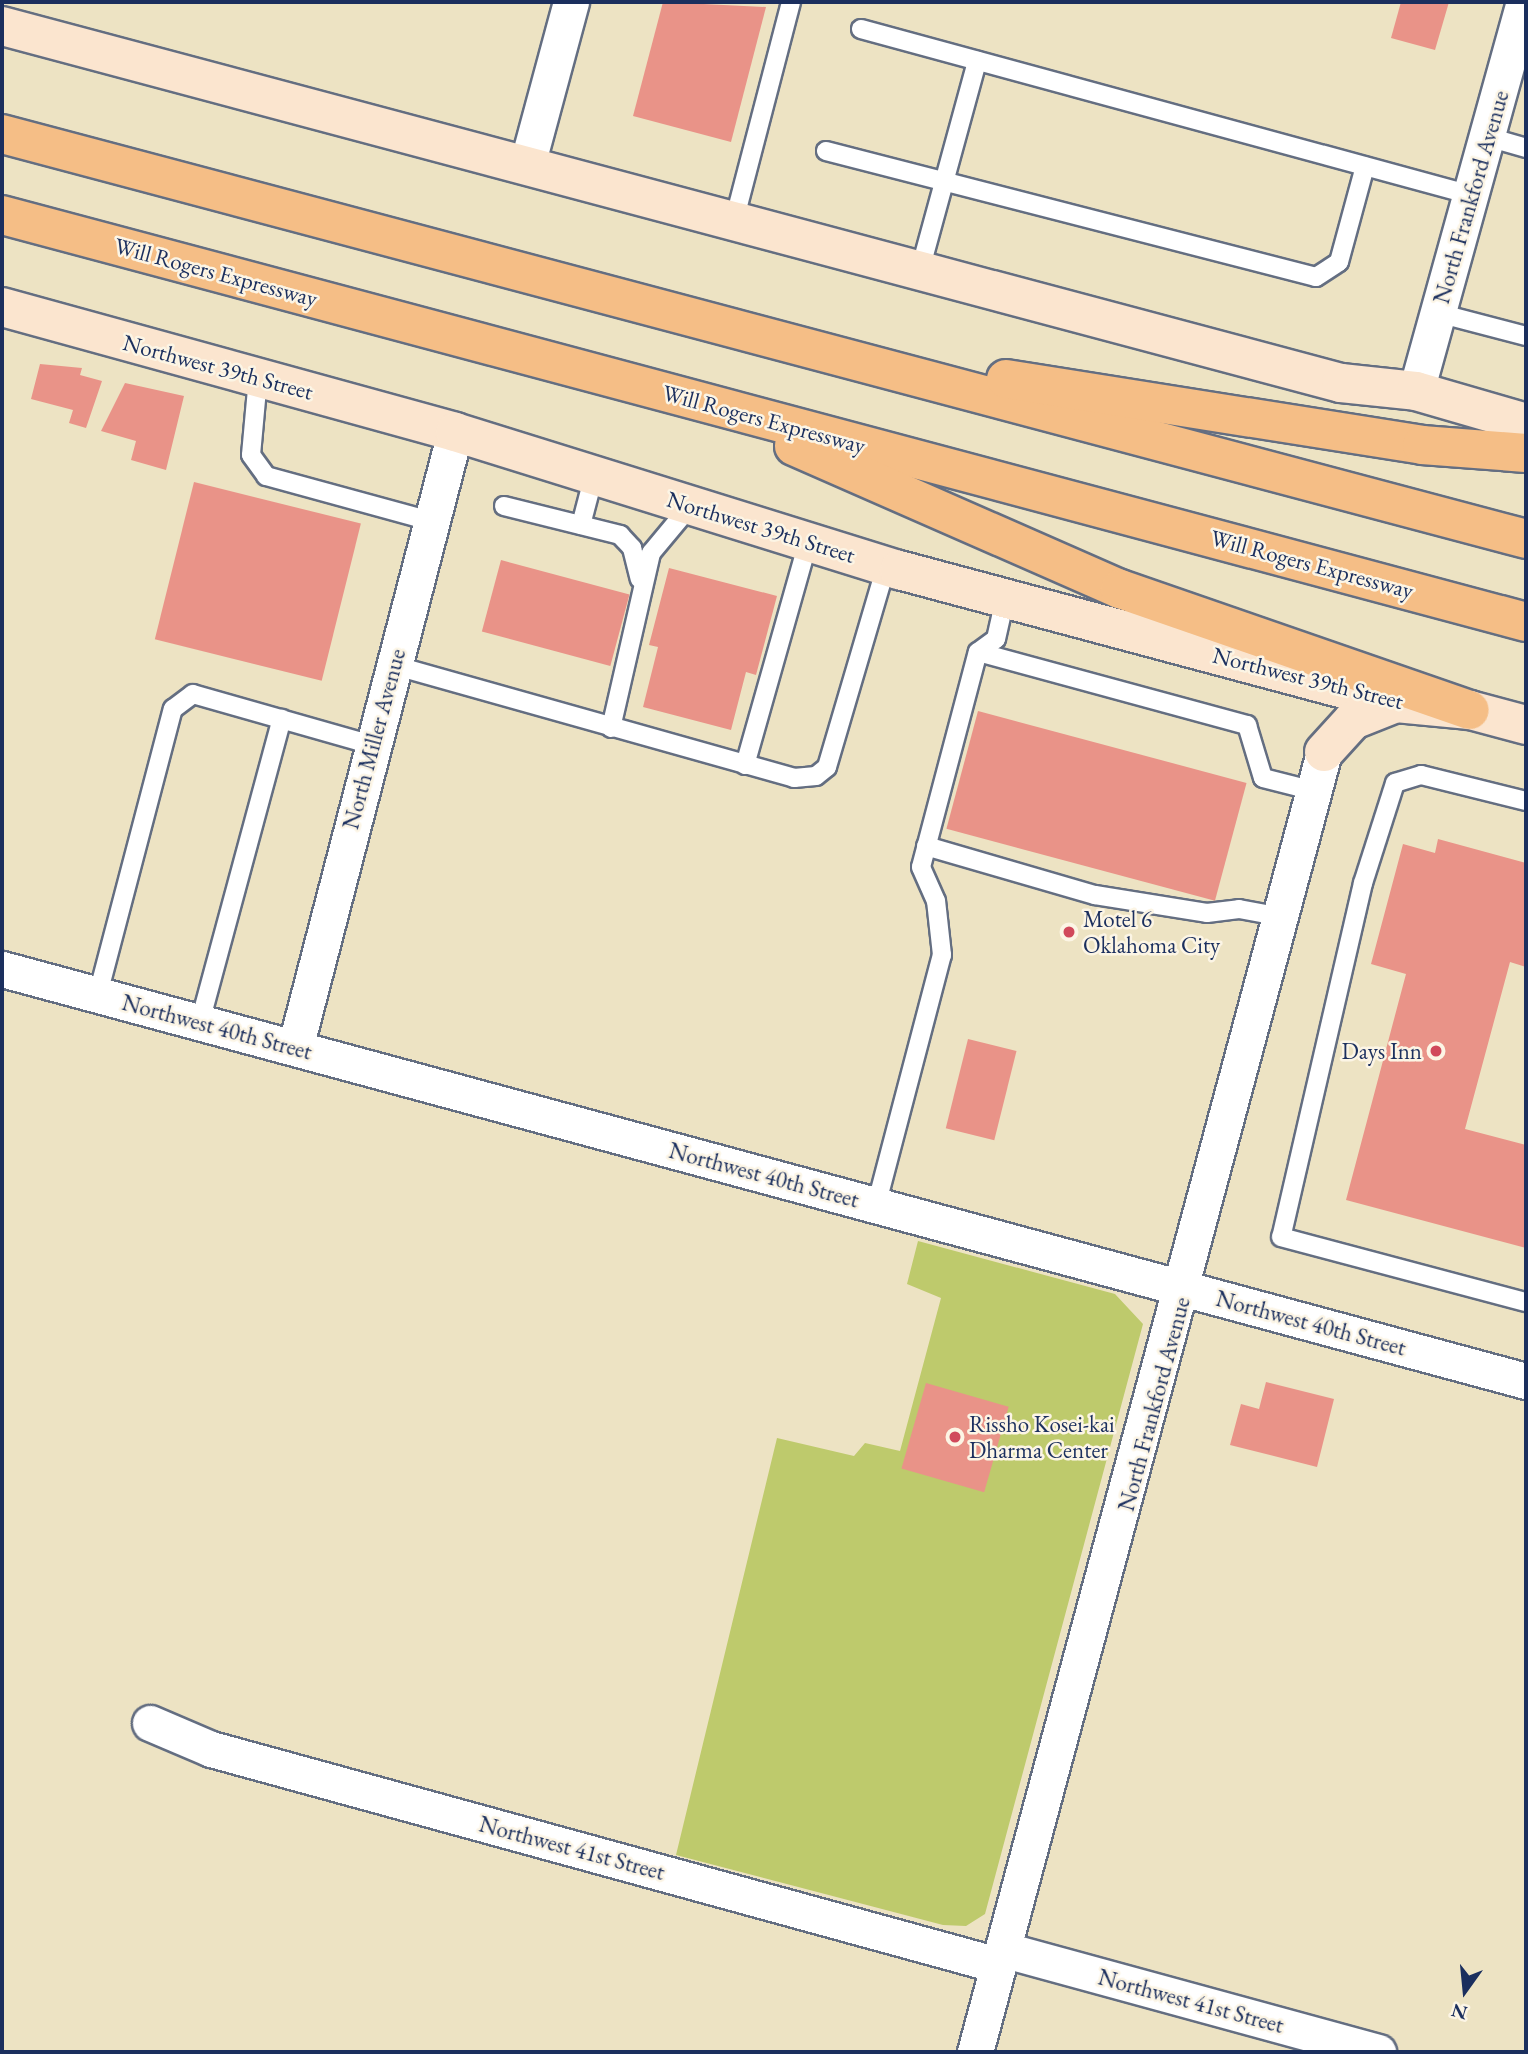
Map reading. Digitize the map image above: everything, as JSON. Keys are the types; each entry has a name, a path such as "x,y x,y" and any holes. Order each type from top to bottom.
{"highway":[{"path":"2,134 1526,539"},
{"name":"Will Rogers Expressway","path":"2,215 1526,622"},
{"path":"825,353 1422,445 1526,453"},
{"path":"676,395 1120,589 1470,710"}],"main road":[{"path":"2,26 1341,383 1416,391 1526,423"},
{"name":"Northwest 39th Street","path":"2,307 455,432 886,566 1005,599 1396,704 1470,710 1526,725"},
{"path":"1324,752 1353,720 1396,704"}],"street":[{"path":"527,165 571,2"},
{"name":"North Frankford Avenue","path":"1416,391 1524,2"},
{"name":"North Miller Avenue","path":"295,1048 455,432"},
{"name":"North Frankford Avenue","path":"975,2052 1185,1289 1324,752"},
{"name":"Northwest 40th Street","path":"2,969 1526,1381"},
{"name":"Northwest 41st Street","path":"150,1723 211,1749 1001,1958 1378,2052"}],"lane":[{"path":"734,221 791,2"},
{"path":"861,29 1472,195"},
{"path":"920,270 977,61"},
{"path":"1488,137 1526,148"},
{"path":"826,151 1316,277 1339,262 1365,166"},
{"path":"1438,313 1526,337"},
{"path":"258,378 251,455 266,476 431,521"},
{"path":"581,525 594,475"},
{"path":"611,728 641,583 658,542 691,505"},
{"path":"504,506 620,535 632,548 641,583"},
{"path":"745,765 808,542"},
{"path":"393,665 794,778 816,776 827,767 886,566"},
{"path":"876,1206 942,955 936,901 921,867 978,652 996,639 1005,599"},
{"path":"978,652 1247,725 1263,778 1314,792"},
{"path":"98,994 173,709 193,694 372,745"},
{"path":"200,1021 282,719"},
{"path":"1526,801 1421,775 1395,783 1363,883 1281,1237 1526,1302"},
{"path":"926,846 1095,895 1207,913 1239,909 1282,916"}],"green space":[{"path":"918,1241 1115,1294 1143,1324 985,1914 966,1926 943,1925 676,1855 777,1438 854,1456 865,1443 900,1451 941,1298 907,1284"}],"building":[{"path":"663,2 766,7 731,142 633,116"},
{"path":"1401,2 1449,2 1435,50 1391,38"},
{"path":"40,364 82,368 80,375 102,381 86,428 69,423 73,410 31,399"},
{"path":"125,383 184,396 166,470 131,460 136,441 101,431"},
{"path":"194,482 361,524 322,681 155,639"},
{"path":"501,560 629,594 610,666 482,631"},
{"path":"669,568 777,596 756,675 746,672 731,730 643,707 658,647 649,645"},
{"path":"978,711 1247,783 1215,901 946,829"},
{"name":"Days Inn","path":"1438,839 1526,863 1526,967 1510,962 1465,1129 1526,1145 1526,1248 1346,1200 1406,974 1371,964 1403,844 1435,853"},
{"path":"968,1039 1017,1051 994,1140 946,1128"},
{"path":"1266,1382 1334,1399 1317,1467 1230,1445 1241,1404 1259,1409"},
{"name":"Rissho Kosei-kai Dharma Center","path":"926,1383 1009,1407 984,1492 901,1469"}],"place":[{"name":"Motel 6 Oklahoma City","path":"1069,932"},
{"name":"Days Inn","path":"1436,1051"},
{"name":"Rissho Kosei-kai Dharma Center","path":"955,1437"}]}
